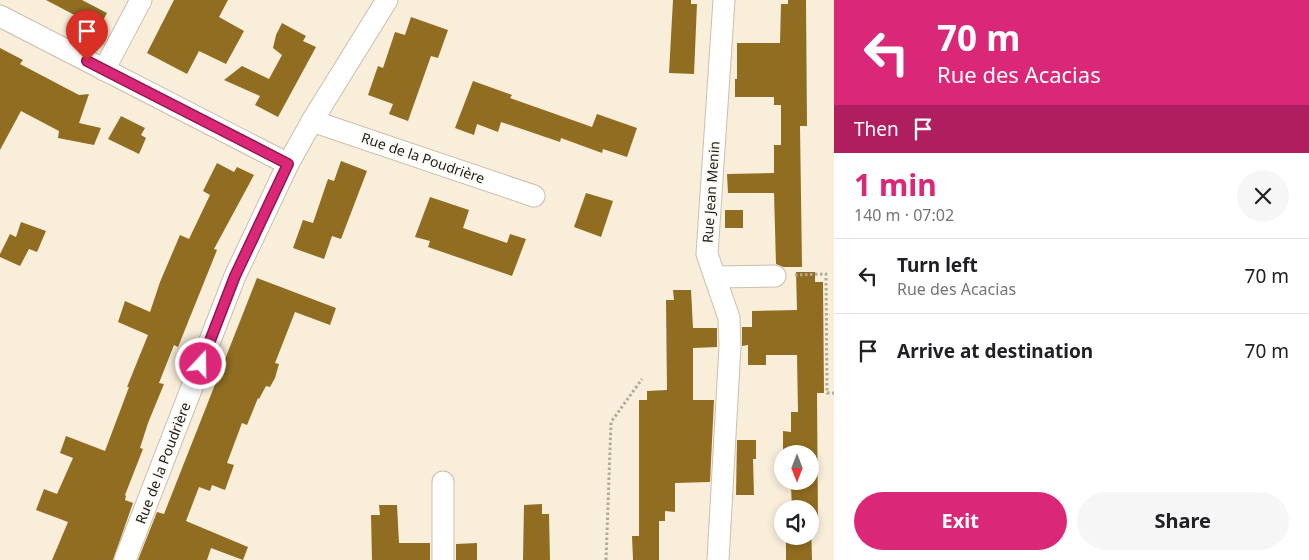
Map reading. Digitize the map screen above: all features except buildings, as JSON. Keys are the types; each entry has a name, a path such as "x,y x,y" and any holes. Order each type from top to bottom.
{"street":[{"path":"104,70 142,0"},
{"name":"Rue de la Poudrière","path":"125,560 235,276 288,164 312,121 387,0"},
{"name":"Rue Jean Menin","path":"718,560 730,346 729,318 716,277 706,254 724,0"},
{"path":"0,16 288,164"},
{"name":"Rue de la Poudrière","path":"312,121 534,196"},
{"path":"716,277 775,276"},
{"path":"443,482 443,560"}],"path":[{"path":"775,276 826,274 827,394 834,394"},
{"path":"606,560 610,422 642,379"}],"route":[{"path":"87,61 288,164 235,276 201,364"}]}
